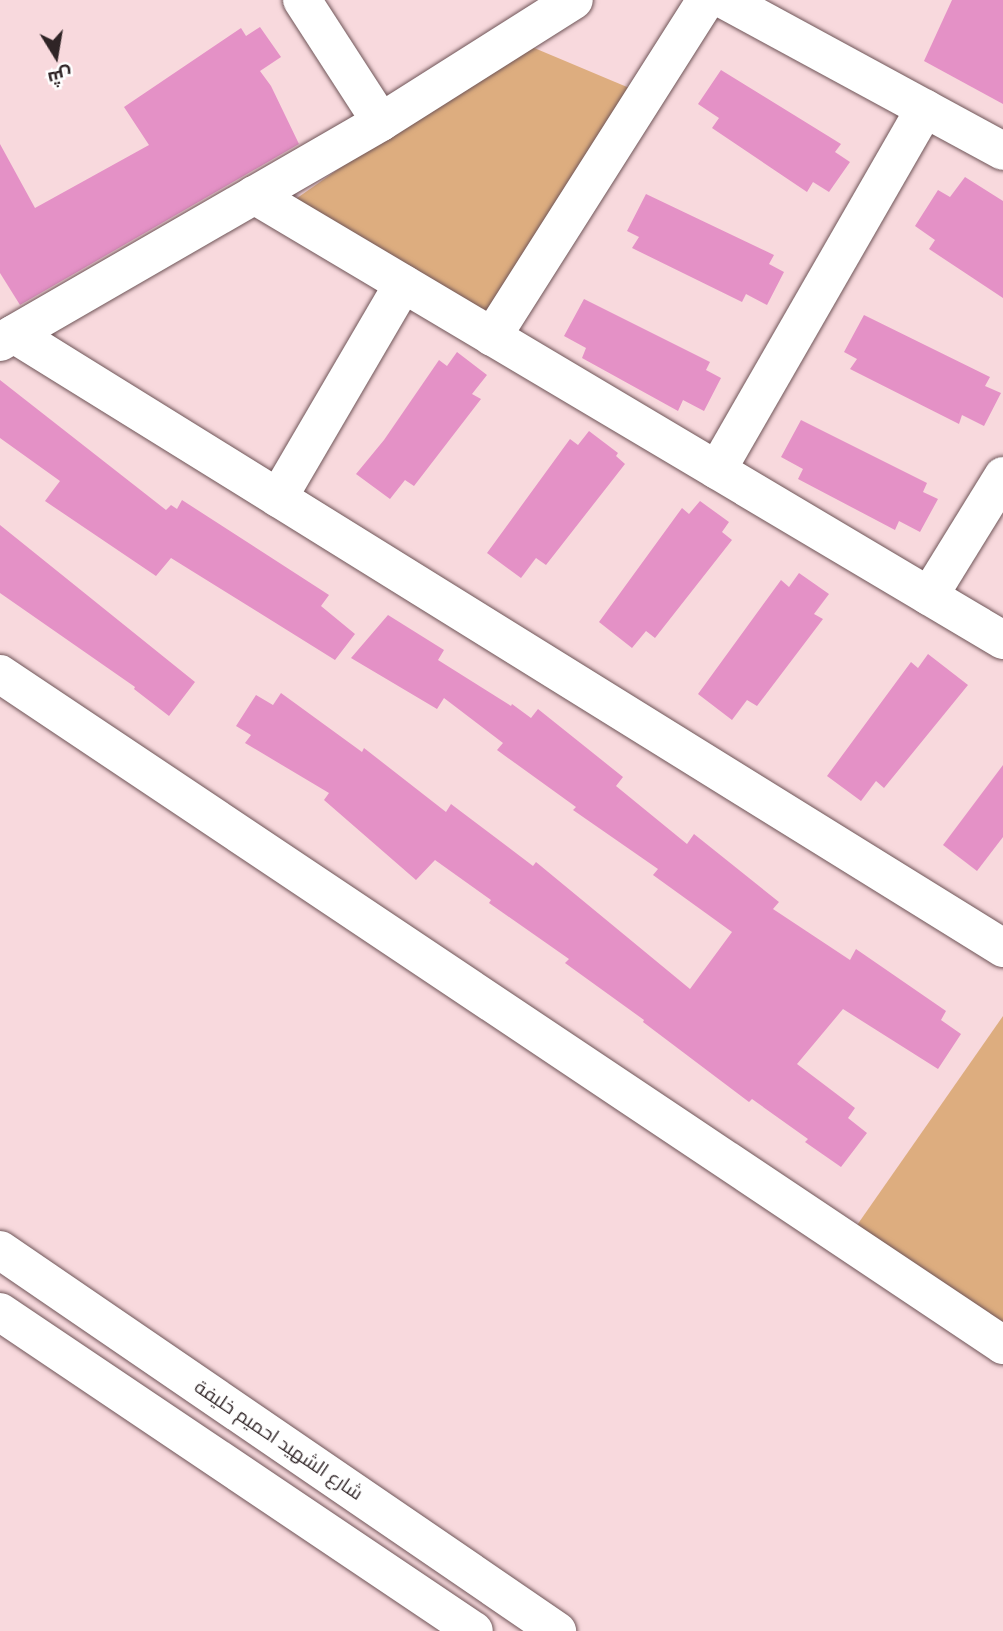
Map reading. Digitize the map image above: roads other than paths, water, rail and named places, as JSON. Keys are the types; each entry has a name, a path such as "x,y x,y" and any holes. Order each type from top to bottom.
{"street":[{"path":"302,0 381,122"},
{"path":"574,0 381,122 7,338 278,498 1003,948"},
{"path":"492,337 706,0"},
{"path":"725,0 1003,151"},
{"path":"717,470 925,109"},
{"path":"254,195 1003,640"},
{"path":"278,498 403,284"},
{"path":"929,596 1003,477"},
{"path":"0,674 1003,1345"},
{"name":"شارع الشهيد احميم خليفة","path":"0,1250 557,1631"},
{"path":"0,1312 474,1631"}]}
